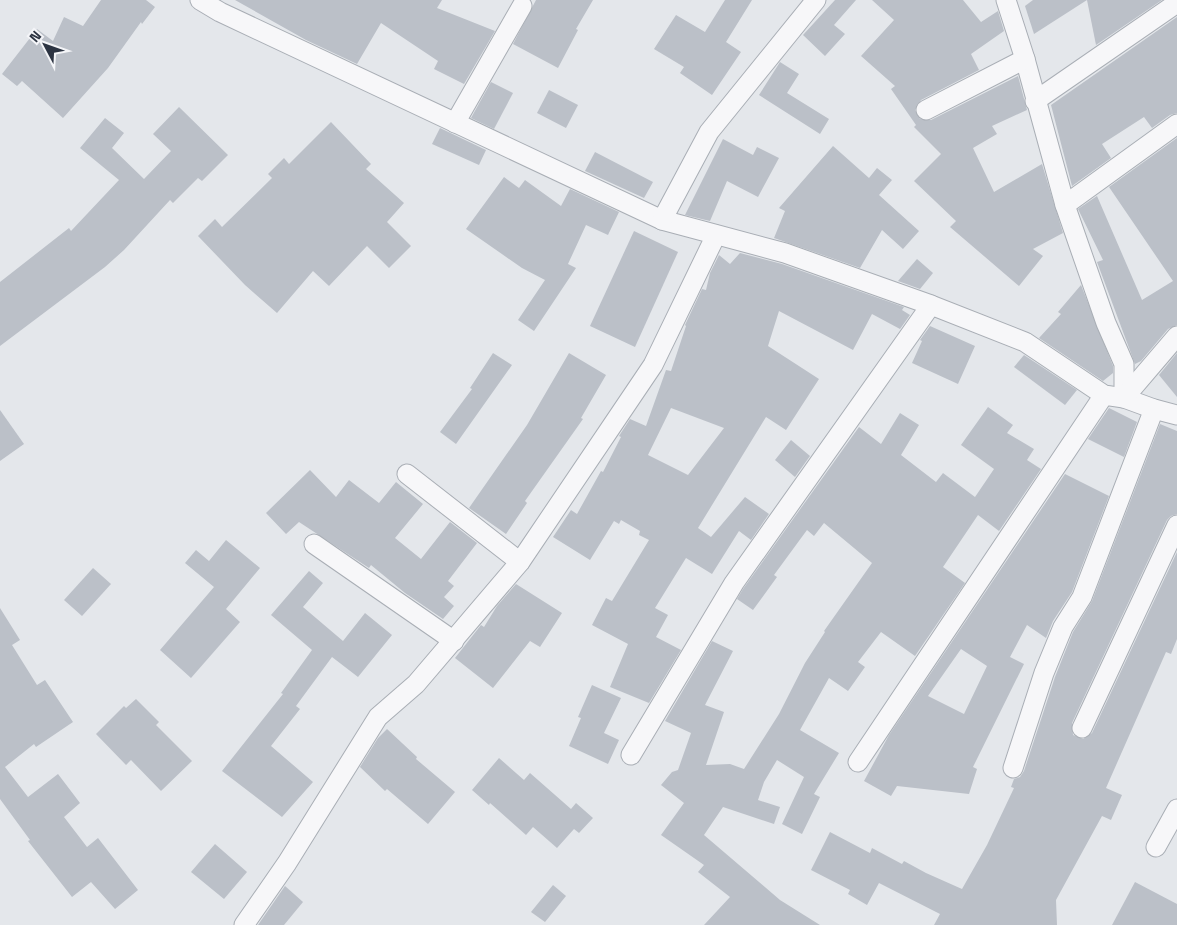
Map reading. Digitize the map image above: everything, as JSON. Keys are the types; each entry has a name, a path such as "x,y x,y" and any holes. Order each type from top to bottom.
{"street":[{"path":"200,0 222,6 455,123 662,220 785,253 931,305 1025,342 1104,395 1124,398 1154,409 1177,414"},
{"path":"662,220 709,132 816,0"},
{"path":"1006,0 1025,59 1065,205 1106,323 1124,364 1124,398"},
{"path":"1035,101 1177,3"},
{"path":"455,123 522,6"},
{"path":"926,110 1025,59"},
{"path":"1065,205 1177,124"},
{"path":"248,924 378,717 416,684 520,562 653,365 716,235"},
{"path":"631,755 734,583 931,305"},
{"path":"1124,398 1177,336"},
{"path":"858,762 1104,395"},
{"path":"1013,768 1044,673 1063,627 1082,597 1154,409"},
{"path":"407,474 520,562"},
{"path":"1082,728 1177,525"},
{"path":"314,544 454,641"},
{"path":"1156,847 1177,808"}],"building":[{"path":"101,0 146,0 155,7 142,24 141,22 108,68 63,118 22,81 17,86 2,74 37,29 53,41 64,17 83,26"},
{"path":"235,0 442,0 437,8 495,31 464,84 434,69 438,61 381,23 357,64 306,40"},
{"path":"536,0 593,0 576,29 578,30 558,68 513,44"},
{"path":"725,0 752,0 726,42 741,52 712,95 680,73 684,67 654,49 676,15 705,32"},
{"path":"835,0 856,0 834,25 845,34 825,56 803,35"},
{"path":"872,0 963,0 981,22 998,11 1004,31 971,54 979,70 921,100 915,110 920,119 931,120 1018,76 1027,110 992,126 997,134 973,148 994,192 1042,164 1063,233 1033,249 1043,256 1019,286 950,227 956,221 914,181 941,154 914,127 916,125 891,89 895,86 861,56 894,20"},
{"path":"1033,0 1087,0 1034,34 1025,6"},
{"path":"1087,0 1162,0 1096,45"},
{"path":"1177,17 1177,113 1170,115 1152,128 1144,117 1102,144 1111,158 1072,186 1051,105"},
{"path":"780,62 799,74 787,93 829,119 820,134 759,95"},
{"path":"491,82 513,93 494,129 471,118"},
{"path":"549,90 578,105 566,128 537,113"},
{"path":"179,107 228,155 202,181 198,178 173,203 170,200 124,250 105,267 0,346 0,282 69,228 71,231 119,180 80,148 105,118 124,133 112,148 144,179 171,151 153,134"},
{"path":"331,122 371,164 366,169 404,203 387,222 411,246 389,268 367,246 329,286 313,271 277,313 245,285 198,236 215,219 222,227 272,178 268,174 284,158 289,164"},
{"path":"440,128 486,150 479,165 432,144"},
{"path":"1177,138 1177,325 1168,329 1141,361 1135,364 1097,262 1103,260 1078,209 1097,196 1142,300 1173,281 1109,187"},
{"path":"723,139 753,155 757,147 779,158 758,197 727,181 710,221 685,215"},
{"path":"833,146 869,178 877,168 892,180 879,195 919,231 903,249 882,230 860,268 774,238 785,211 779,208"},
{"path":"595,152 653,182 644,198 585,171"},
{"path":"504,177 519,188 525,180 561,206 570,189 619,212 608,235 586,225 568,264 576,268 534,331 518,320 545,280 522,268 466,229"},
{"path":"634,231 678,252 635,347 590,326"},
{"path":"740,253 782,264 904,307 902,310 910,315 900,329 872,314 853,350 779,311 768,346 819,379 786,430 766,417 698,528 711,537 745,497 769,514 751,540 739,531 712,574 686,558 655,608 668,615 656,637 681,650 649,703 610,687 628,644 592,625 606,598 612,601 649,540 639,535 640,531 621,520 619,524 614,521 590,560 553,537 571,510 577,514 601,471 603,472 621,437 619,436 630,419 646,426 666,370 671,371 685,325 702,289 706,290 710,273 719,255 730,264","holes":["671,408 724,428 688,475 648,455"]},
{"path":"917,259 933,273 920,289 898,281"},
{"path":"1081,285 1113,366 1113,373 1103,381 1039,338 1061,314 1058,312"},
{"path":"930,326 975,346 958,384 912,363 922,341 920,340"},
{"path":"493,353 512,365 456,444 440,432 472,389 470,388"},
{"path":"569,353 606,375 581,418 583,419 525,501 527,503 506,534 469,508 527,425"},
{"path":"1177,353 1177,397 1159,375"},
{"path":"1024,355 1077,390 1065,405 1014,367"},
{"path":"988,407 1013,425 1007,433 1034,449 1027,460 1041,469 999,531 978,515 943,567 965,583 915,656 881,632 858,662 865,667 848,691 829,678 800,730 839,753 814,794 820,797 802,834 782,824 804,777 777,760 764,782 758,800 780,807 774,824 723,807 704,835 780,900 820,925 704,925 730,897 698,872 704,865 661,835 684,803 661,785 672,772 678,770 691,733 665,721 712,641 733,651 705,705 724,712 706,765 730,764 744,769 779,714 824,631 872,563 824,523 814,536 807,530 774,575 777,577 753,610 737,599 743,589 859,427 881,444 900,413 919,425 901,455 936,482 943,473 975,497 994,469 961,445"},
{"path":"1109,408 1137,422 1124,457 1088,439"},
{"path":"0,410 24,444 0,461"},
{"path":"1160,424 1177,431 1177,514 1167,520 1072,723 1073,735 1083,739 1092,733 1177,552 1177,639 1171,654 1166,652 1106,788 1122,795 1111,820 1102,816 1056,900 1057,925 934,925 940,914 879,883 867,905 848,894 850,890 811,870 830,832 870,853 872,848 902,864 904,861 962,889 987,845 1014,788 1011,787 1014,779 1020,777 1024,771 1055,677 1073,632 1092,601"},
{"path":"791,440 810,456 795,477 775,460"},
{"path":"310,470 336,497 349,480 379,503 396,482 423,504 395,538 421,559 450,522 477,543 448,581 454,586 444,597 454,606 443,619 405,593 371,565 369,568 299,522 286,534 266,513"},
{"path":"1065,474 1109,496 1072,592 1053,621 1046,638 1027,625 1010,657 1024,664 973,767 977,769 969,794 897,786 891,796 864,781 889,735","holes":["961,649 987,666 964,714 928,696"]},
{"path":"226,540 260,568 226,609 240,622 191,678 160,650 214,587 185,563 196,550 209,561"},
{"path":"93,568 111,584 82,616 64,600"},
{"path":"309,571 323,583 303,607 343,641 365,613 392,635 358,677 332,657 296,706 300,709 271,746 313,782 282,817 222,771 283,694 281,693 312,650 271,615"},
{"path":"516,584 562,613 540,647 530,641 493,688 455,658 481,625 484,627 497,606"},
{"path":"0,608 20,640 12,645 37,685 45,680 73,722 36,747 34,744 5,767 28,797 58,774 80,803 64,817 87,847 98,838 138,890 115,909 91,882 72,897 28,841 30,840 0,799"},
{"path":"592,685 621,698 604,733 619,740 608,764 569,746 581,718 578,717"},
{"path":"136,699 159,722 156,725 192,761 161,791 131,760 126,765 96,734 124,706 126,708"},
{"path":"387,729 417,757 416,759 455,792 428,824 387,789 385,791 360,767 378,738"},
{"path":"499,758 524,780 530,773 571,809 576,803 593,818 579,833 574,829 557,848 533,827 526,835 490,803 489,805 472,790"},
{"path":"215,844 247,872 224,899 191,872"},
{"path":"1135,882 1177,904 1177,925 1112,925"},
{"path":"553,885 566,896 545,922 531,912"},
{"path":"285,886 303,902 284,925 258,925"}]}
